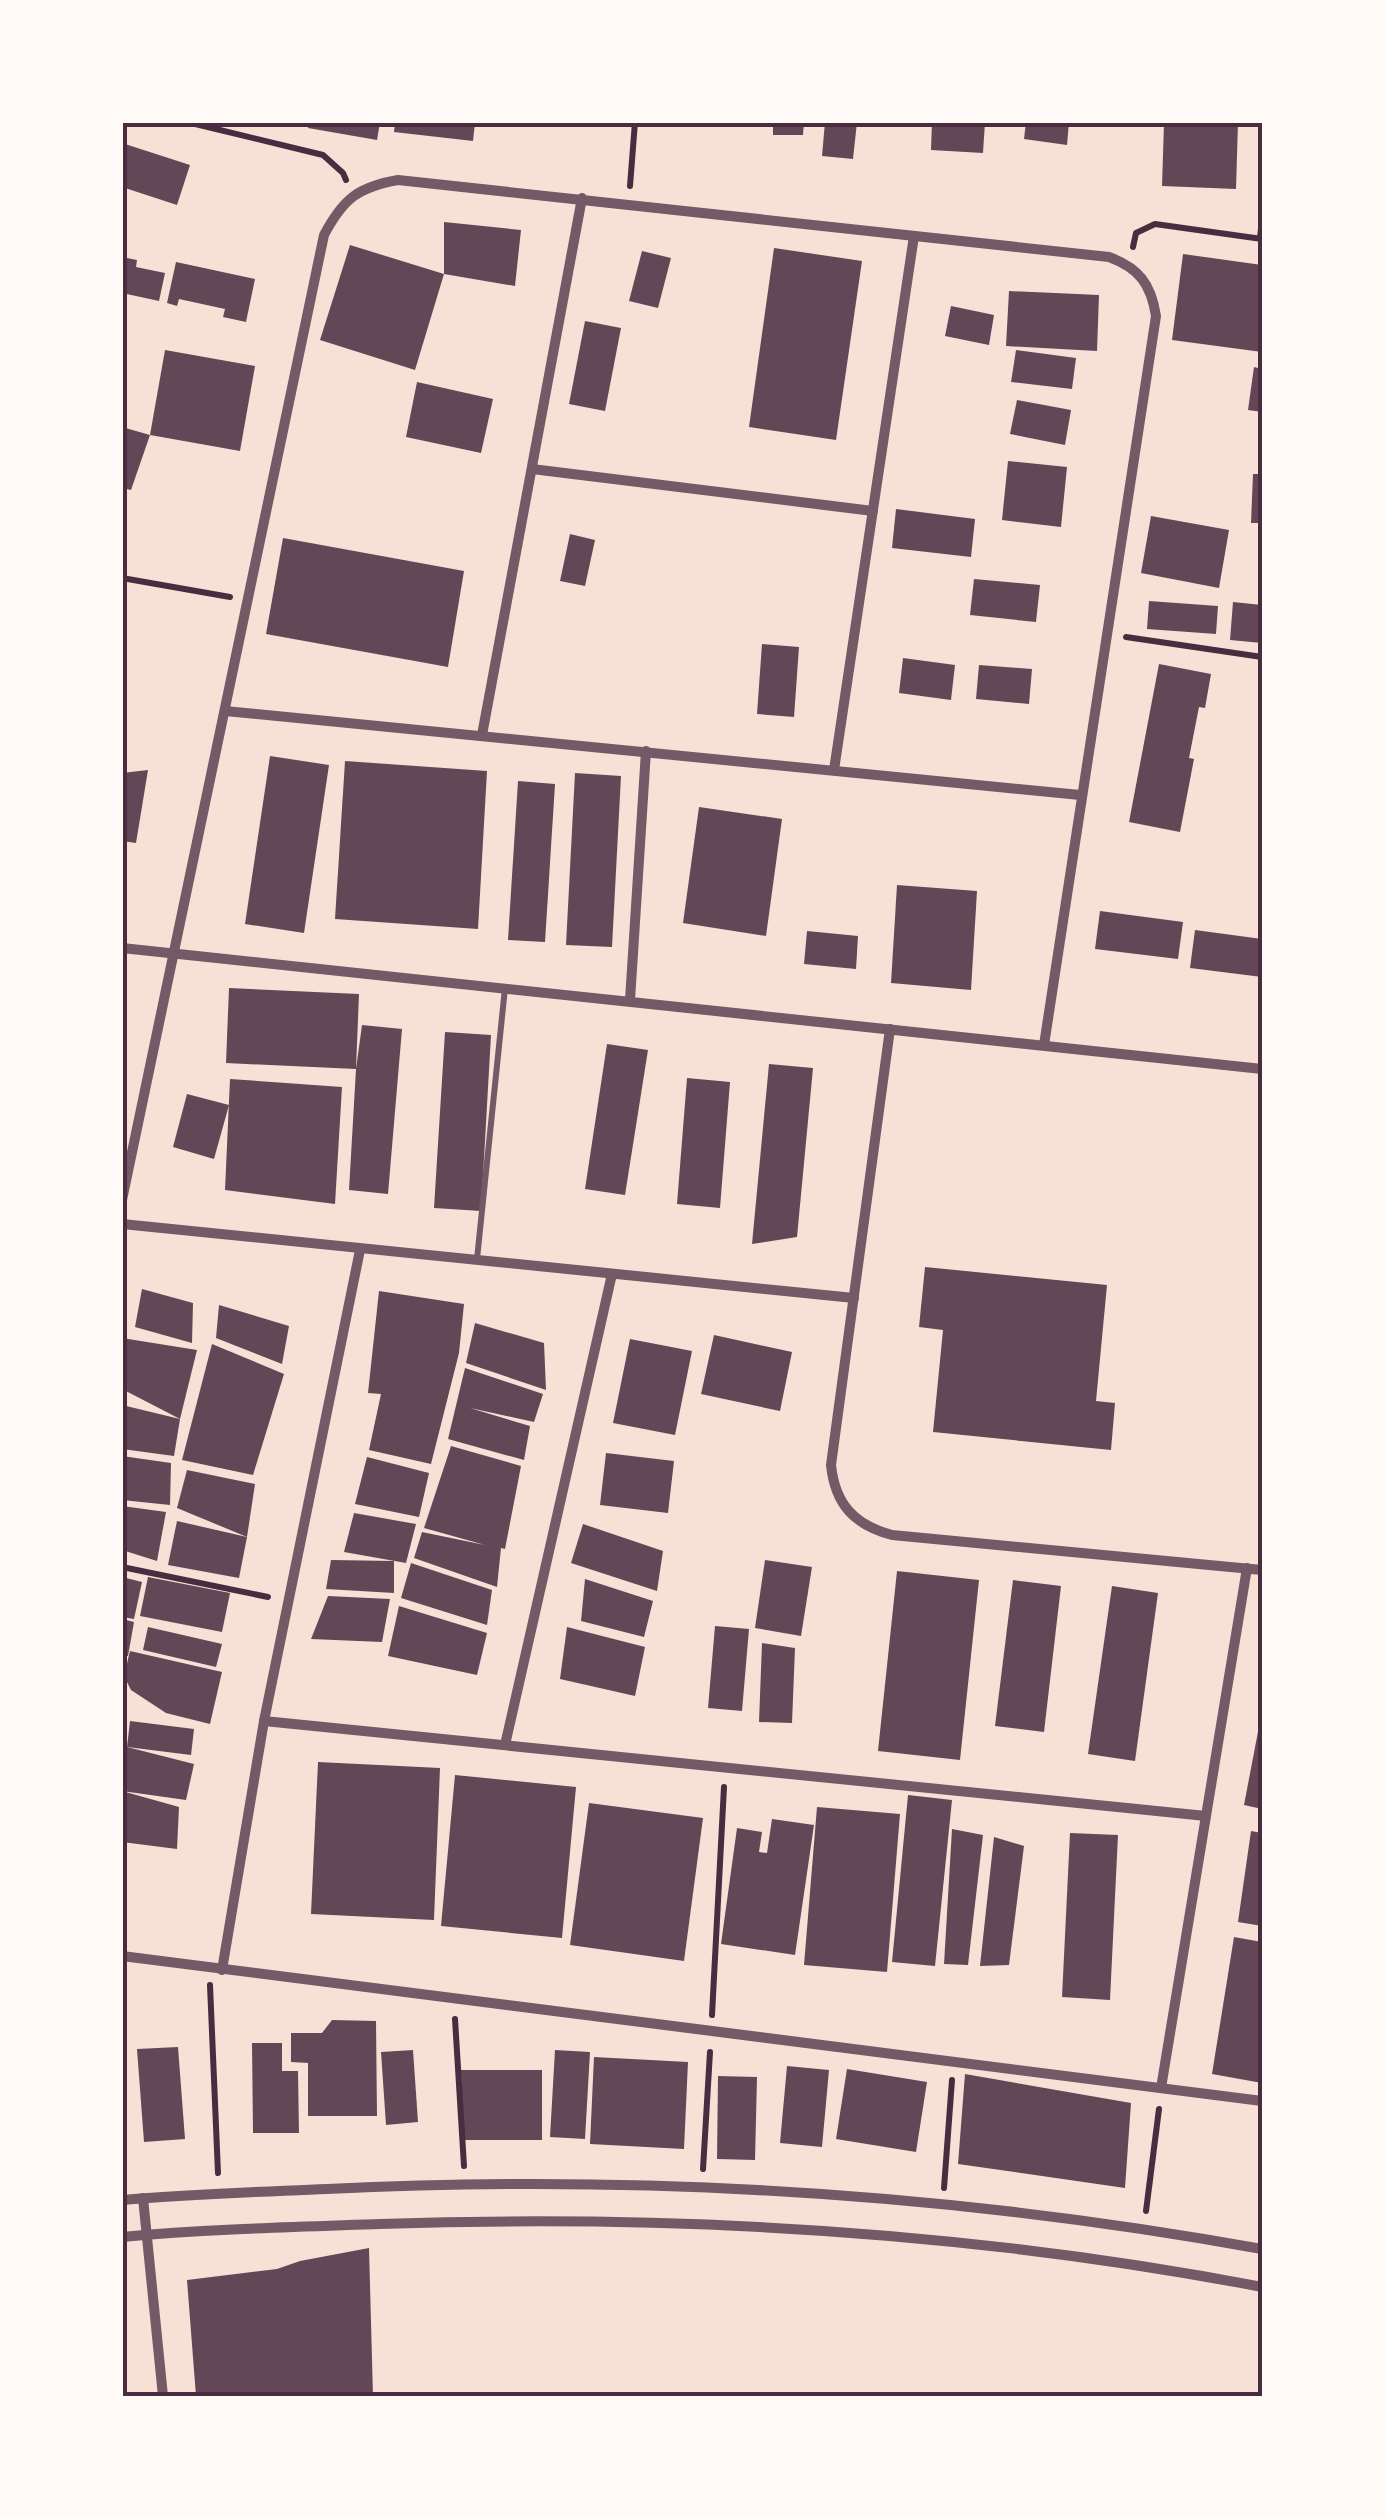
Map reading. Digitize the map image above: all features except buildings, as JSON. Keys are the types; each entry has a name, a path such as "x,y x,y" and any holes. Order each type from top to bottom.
{"street":[{"path":"122,1200 324,234 352,196 374,184 398,180 582,198 1109,257 1128,264 1144,278 1153,296 1156,316 1044,1046"},
{"path":"482,735 582,198"},
{"path":"834,770 914,236"},
{"path":"532,469 874,510"},
{"path":"224,710 1080,794"},
{"path":"630,1000 646,751"},
{"path":"122,948 1262,1070"},
{"path":"890,1028 831,1465 833,1486 841,1504 854,1519 872,1530 892,1535 1262,1570"},
{"path":"122,1224 854,1298"},
{"path":"222,1970 264,1720 360,1250"},
{"path":"505,1745 612,1274"},
{"path":"1161,2088 1246,1568"},
{"path":"264,1720 1206,1816"},
{"path":"122,1956 1262,2101"},
{"path":"122,2200 464,2182 702,2186 943,2204 1144,2228 1262,2249"},
{"path":"143,2198 162,2396"},
{"path":"122,2237 468,2221 706,2223 942,2238 1137,2263 1262,2287"}],"lane":[{"path":"476,1262 506,987"}],"path":[{"path":"188,122 323,155 343,172 352,196"},
{"path":"628,204 635,122"},
{"path":"1128,264 1136,233 1155,224 1261,238 1262,220"},
{"path":"122,578 248,600"},
{"path":"1105,634 1262,657"},
{"path":"122,1566 288,1600"},
{"path":"702,2186 725,1767"},
{"path":"209,1968 218,2194"},
{"path":"454,1999 464,2182"},
{"path":"943,2204 953,2062"},
{"path":"1144,2228 1161,2088"}]}
